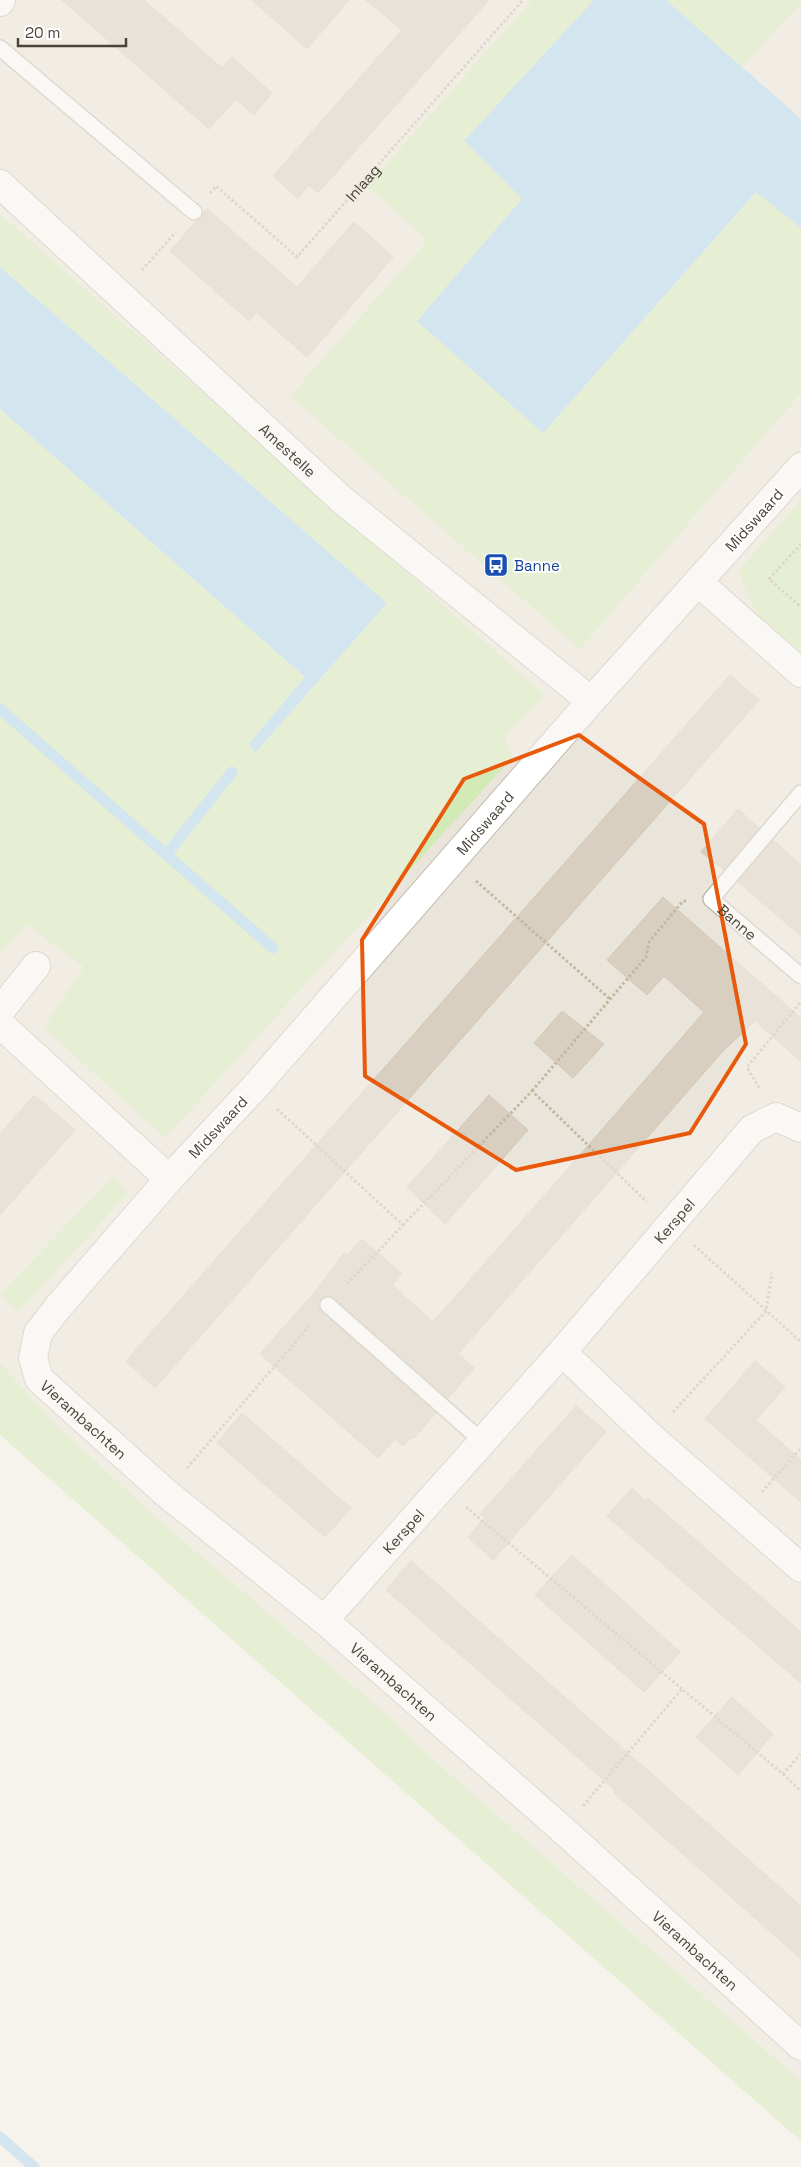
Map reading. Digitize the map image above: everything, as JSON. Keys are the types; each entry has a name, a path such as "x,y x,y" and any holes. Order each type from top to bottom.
{"street":[{"name":"Amestelle","path":"0,184 341,499 591,701"},
{"name":"Midswaard","path":"58,1306 169,1178 254,1088 591,701 801,467"},
{"path":"698,582 801,672"},
{"path":"0,1011 36,966"},
{"path":"0,1024 169,1178"},
{"path":"776,1117 801,1128"},
{"name":"Kerspel","path":"324,1620 562,1352 752,1129 776,1117"},
{"name":"Vierambachten","path":"58,1306 38,1333 33,1358 39,1379 166,1493 324,1620 563,1830 801,2046"},
{"path":"562,1352 651,1437 801,1568"}],"lane":[{"path":"0,48 194,212"},
{"name":"Banne","path":"801,792 711,899 801,976"},
{"path":"328,1305 483,1442"}],"path":[{"name":"Inlaag","path":"120,294 216,186 297,257 522,0"},
{"path":"801,544 769,579 801,607"},
{"path":"452,860 610,999"},
{"path":"166,1493 251,1392 328,1305 532,1091 646,957 649,942 683,901 711,899"},
{"path":"776,1117 747,1067 801,1002"},
{"path":"254,1088 403,1225"},
{"path":"532,1091 670,1224 801,1342"},
{"path":"651,1437 766,1310 772,1273"},
{"path":"741,1516 801,1448"},
{"path":"442,1487 801,1791"},
{"path":"563,1830 682,1689"},
{"path":"783,1774 801,1754"}],"highlighted area":[{"path":"579,735 704,824 746,1044 690,1133 516,1170 365,1076 362,940 464,779"}],"shaded area":[{"path":"0,0 801,0 801,2098 0,1413 0,911 519,693 0,256"}],"green space":[{"path":"532,0 594,0 464,141 523,199 417,321 543,433 757,192 801,228 801,393 580,649 290,396 424,245 424,237 367,186"},
{"path":"666,0 801,0 801,3 742,67"},
{"path":"0,214 545,695 504,737 513,757 165,1138 44,1028 84,967 26,924 0,954 0,409 305,677 249,744 255,753 387,603 0,267"},
{"path":"801,500 801,656 759,620 738,572"},
{"path":"113,1177 128,1193 18,1312 0,1294"},
{"path":"0,1363 53,1422 159,1520 392,1719 419,1747 801,2081 801,2141 0,1435"}],"water":[{"path":"594,0 666,0 801,119 801,228 756,192 543,433 417,321 522,199 464,141"},
{"path":"0,267 387,603 255,753 249,744 305,677 0,409"}],"building":[{"path":"62,0 144,0 222,68 232,57 272,93 254,115 236,99 209,129"},
{"path":"252,0 349,0 307,49"},
{"path":"366,0 489,0 318,193 309,185 298,198 273,176 402,30"},
{"path":"207,209 297,287 354,222 393,257 307,357 256,312 249,321 170,251"},
{"path":"730,675 759,700 155,1388 126,1361"},
{"path":"738,809 759,828 724,870 701,852"},
{"path":"773,840 801,865 801,936 738,882"},
{"path":"663,897 801,1018 801,1061 755,1021 723,1051 458,1354 474,1368 448,1398 334,1298 329,1296 321,1298 319,1304 322,1312 436,1413 414,1438 412,1437 403,1446 395,1439 378,1458 260,1354 319,1287 344,1253 347,1255 362,1239 402,1274 392,1285 433,1322 704,1012 664,976 647,995 607,960"},
{"path":"562,1011 604,1044 573,1078 534,1043"},
{"path":"34,1095 75,1130 0,1215 0,1134"},
{"path":"489,1095 528,1130 445,1224 407,1187"},
{"path":"755,1361 785,1387 756,1420 801,1460 801,1502 705,1419"},
{"path":"576,1406 606,1432 493,1560 468,1537 485,1517 480,1514"},
{"path":"242,1413 351,1508 325,1537 217,1443"},
{"path":"632,1488 646,1501 648,1498 801,1632 801,1683 607,1516"},
{"path":"572,1555 680,1652 644,1692 535,1595"},
{"path":"411,1561 801,1906 801,1959 613,1792 615,1790 386,1590"},
{"path":"732,1697 773,1734 738,1775 696,1737"}],"waterway":[{"path":"0,709 273,948"},
{"path":"166,855 232,772"},
{"path":"0,2137 34,2167"}],"place":[{"name":"Banne","path":"496,565"}]}
